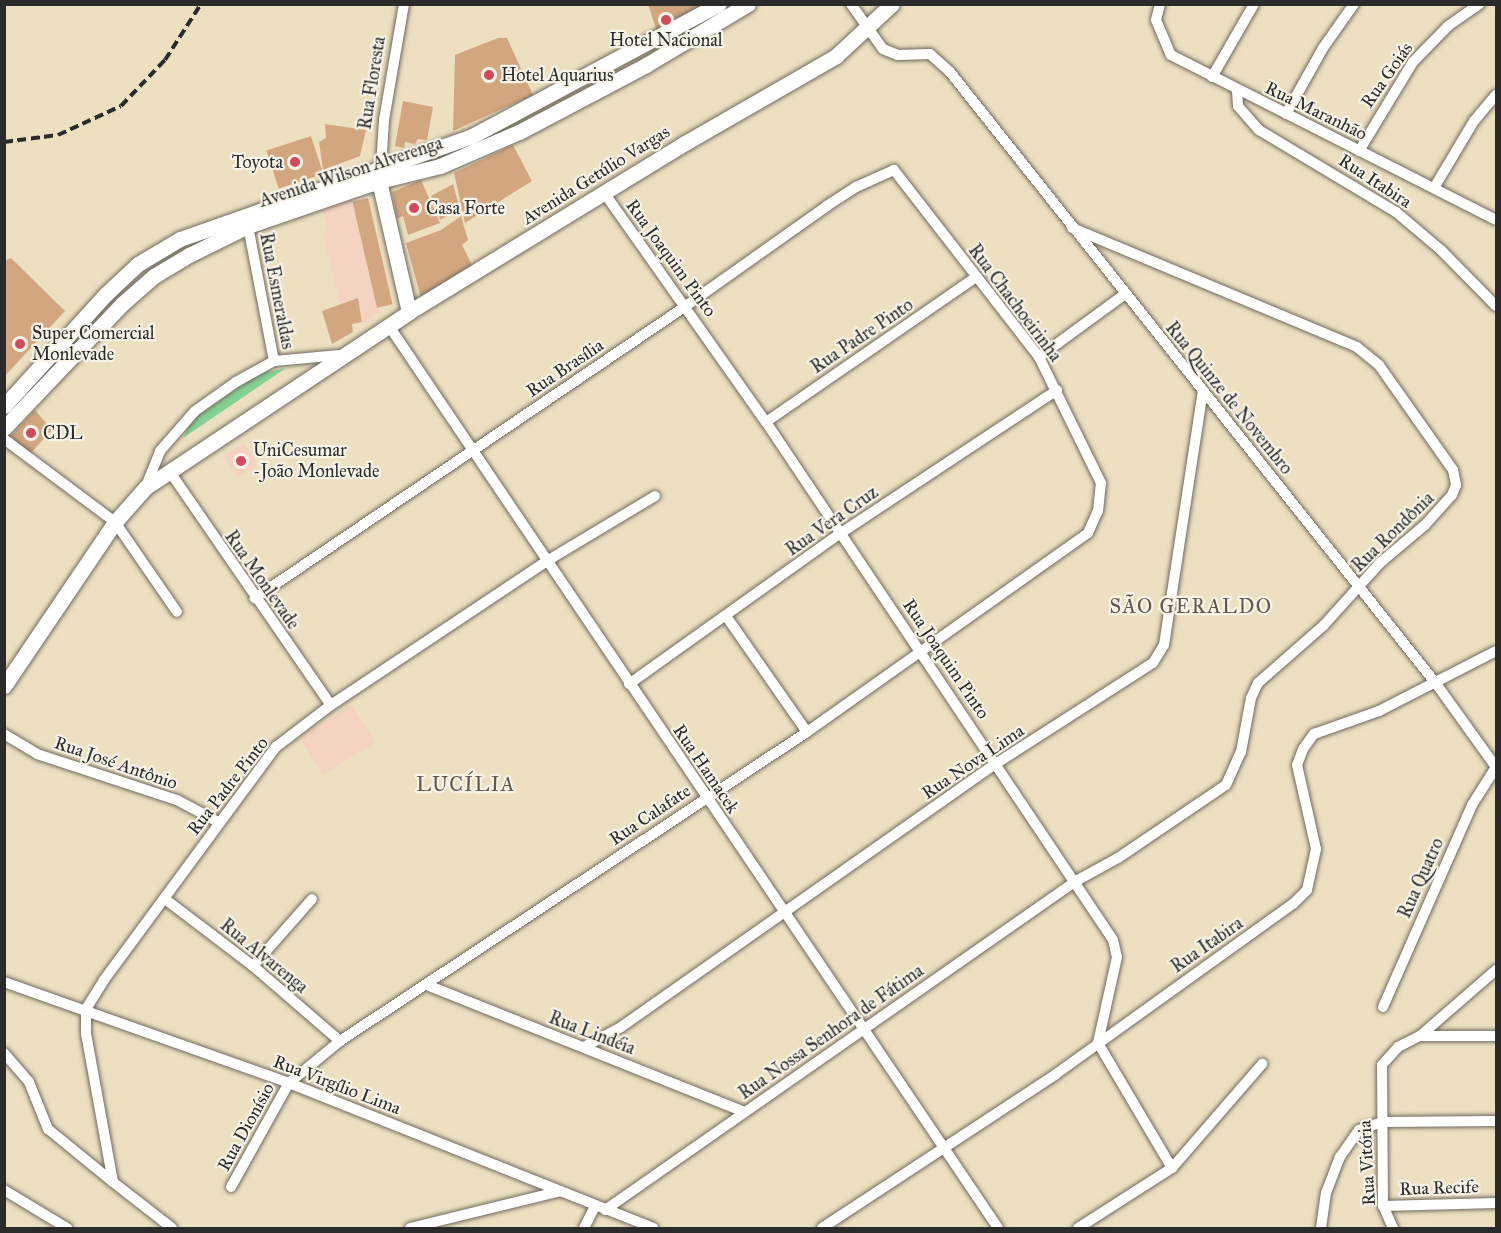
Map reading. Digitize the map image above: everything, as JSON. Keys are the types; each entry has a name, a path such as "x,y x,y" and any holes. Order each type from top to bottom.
{"main road":[{"name":"Avenida Wilson Alverenga","path":"4,428 89,336 154,276 248,226 470,137 719,4"},
{"name":"Avenida Wilson Alverenga","path":"4,406 138,264 180,239 347,179 370,184 380,175 440,166 519,132 646,65 748,4"},
{"name":"Avenida Getúlio Vargas","path":"4,686 116,522 146,487 409,312 836,56 892,4"},
{"name":"Rua Floresta","path":"380,175 409,312"}],"street":[{"name":"Rua Floresta","path":"380,175 384,120 404,4"},
{"path":"850,4 865,29"},
{"name":"Rua Maranhão","path":"1160,4 1156,20 1171,56 1497,220"},
{"path":"1212,78 1254,4"},
{"path":"1286,114 1323,48 1354,4"},
{"name":"Rua Goiás","path":"1359,151 1413,62 1448,26 1480,4"},
{"name":"Rua Quinze de Novembro","path":"865,29 883,49 898,55 930,54 950,72 1437,685 1496,767"},
{"name":"Rua Itabira","path":"1238,91 1238,106 1253,125 1396,212 1442,251 1497,306"},
{"path":"1434,188 1474,121 1497,95"},
{"name":"Rua Chachoeirinha","path":"894,170 1039,357 1057,390 1101,483 1098,512 1088,533"},
{"name":"Rua Brasília","path":"255,598 686,306 827,206 856,187 894,170"},
{"name":"Rua Joaquim Pinto","path":"605,194 766,422 920,652 998,763 1113,940 1117,957 1098,1043"},
{"name":"Rua Esmeraldas","path":"248,226 274,361"},
{"name":"Rua Rondônia","path":"1072,228 1191,279 1335,335 1380,365 1453,470 1456,485 1444,507 1380,563 1360,588 1258,683 1251,698 1241,752 1226,785 1118,858 1076,881"},
{"name":"Rua Padre Pinto","path":"766,422 976,278"},
{"path":"1039,357 1125,294"},
{"name":"Rua Hamacek","path":"388,326 784,913 945,1146 998,1228"},
{"name":"Avenida Getúlio Vargas","path":"146,487 160,451 195,411 236,382 274,361 346,354"},
{"name":"Rua Vera Cruz","path":"629,684 841,533 1057,390"},
{"name":"Rua Nova Lima","path":"584,1047 621,1027 998,763 1153,663 1164,645 1203,391"},
{"path":"4,439 116,522 177,612"},
{"name":"Rua Monlevade","path":"170,472 331,705"},
{"name":"Rua Padre Pinto","path":"86,1009 218,822 276,747 331,705 547,561 655,496"},
{"name":"Rua Calafate","path":"289,1083 340,1041 807,732 1088,533"},
{"path":"726,616 807,732"},
{"name":"Rua Itabira","path":"822,1228 1056,1074 1306,890 1316,849 1297,765 1303,749 1314,734 1379,711 1437,685 1497,651"},
{"name":"Rua José Antônio","path":"4,734 37,754 177,800 218,822"},
{"name":"Rua Quatro","path":"1383,1007 1472,805 1496,767"},
{"name":"Rua Nossa Senhora de Fátima","path":"600,1208 745,1112 1076,881"},
{"name":"Rua Alvarenga","path":"165,899 253,966 340,1041"},
{"path":"253,966 312,899"},
{"name":"Rua Vitória","path":"1393,1228 1383,1206 1382,1122 1379,1094 1382,1065 1398,1047 1420,1036 1497,970"},
{"name":"Rua Virgílio Lima","path":"4,982 86,1009 289,1083 653,1228"},
{"name":"Rua Lindéia","path":"427,985 745,1112"},
{"path":"86,1009 93,1089 113,1182"},
{"path":"1420,1036 1497,1036"},
{"path":"1098,1043 1172,1168"},
{"path":"4,1053 29,1082 48,1129 172,1228"},
{"path":"1078,1228 1172,1168 1262,1064"},
{"name":"Rua Dionísio","path":"231,1187 289,1083"},
{"path":"1321,1228 1326,1193 1340,1156 1359,1130 1382,1122 1497,1121"},
{"path":"4,1190 67,1228"},
{"path":"410,1228 561,1191"},
{"name":"Rua Recife","path":"1383,1206 1497,1203"},
{"path":"584,1228 600,1208"}],"shaded area":[{"path":"350,195 379,311 361,328 363,317 358,298 340,303 323,237 327,230 322,209"},
{"name":"UniCesumar -João Monlevade","path":"244,443 258,465 237,478 224,456"},
{"path":"352,705 375,742 323,775 299,738"}],"green space":[{"path":"286,368 183,438 193,419 258,374"}],"building":[{"name":"Hotel Nacional","path":"648,4 701,4 702,8 657,32"},
{"name":"Hotel Aquarius","path":"498,38 507,38 533,95 453,131 455,55"},
{"path":"403,101 433,107 427,140 418,139 415,144 405,142 404,148 395,146"},
{"path":"325,124 366,130 360,156 323,170 319,142 326,138"},
{"name":"Toyota","path":"311,136 323,174 279,189 266,151"},
{"path":"513,145 532,181 465,223 454,173"},
{"name":"Casa Forte","path":"421,180 440,223 408,235 403,216 397,219 392,192"},
{"path":"453,184 460,209 440,220 431,196"},
{"path":"368,198 393,304 377,308 352,202"},
{"path":"461,216 468,240 462,245 473,267 421,298 406,243 441,230"},
{"name":"Super Comercial Monlevade","path":"11,258 65,311 4,377 4,261"},
{"path":"358,298 362,322 352,324 353,332 332,344 322,311"},
{"name":"CDL","path":"35,410 52,430 28,456 11,436"}],"railway":[{"path":"4,142 58,135 121,106 165,60 201,4"}],"place":[{"name":"Hotel Nacional","path":"666,20"},
{"name":"Hotel Aquarius","path":"489,75"},
{"name":"Toyota","path":"295,162"},
{"name":"Casa Forte","path":"414,208"},
{"name":"Super Comercial Monlevade","path":"20,344"},
{"name":"CDL","path":"31,433"},
{"name":"UniCesumar -João Monlevade","path":"241,461"}],"district":[{"name":"SÃO GERALDO","path":"1191,606"},
{"name":"LUCÍLIA","path":"466,784"}]}
